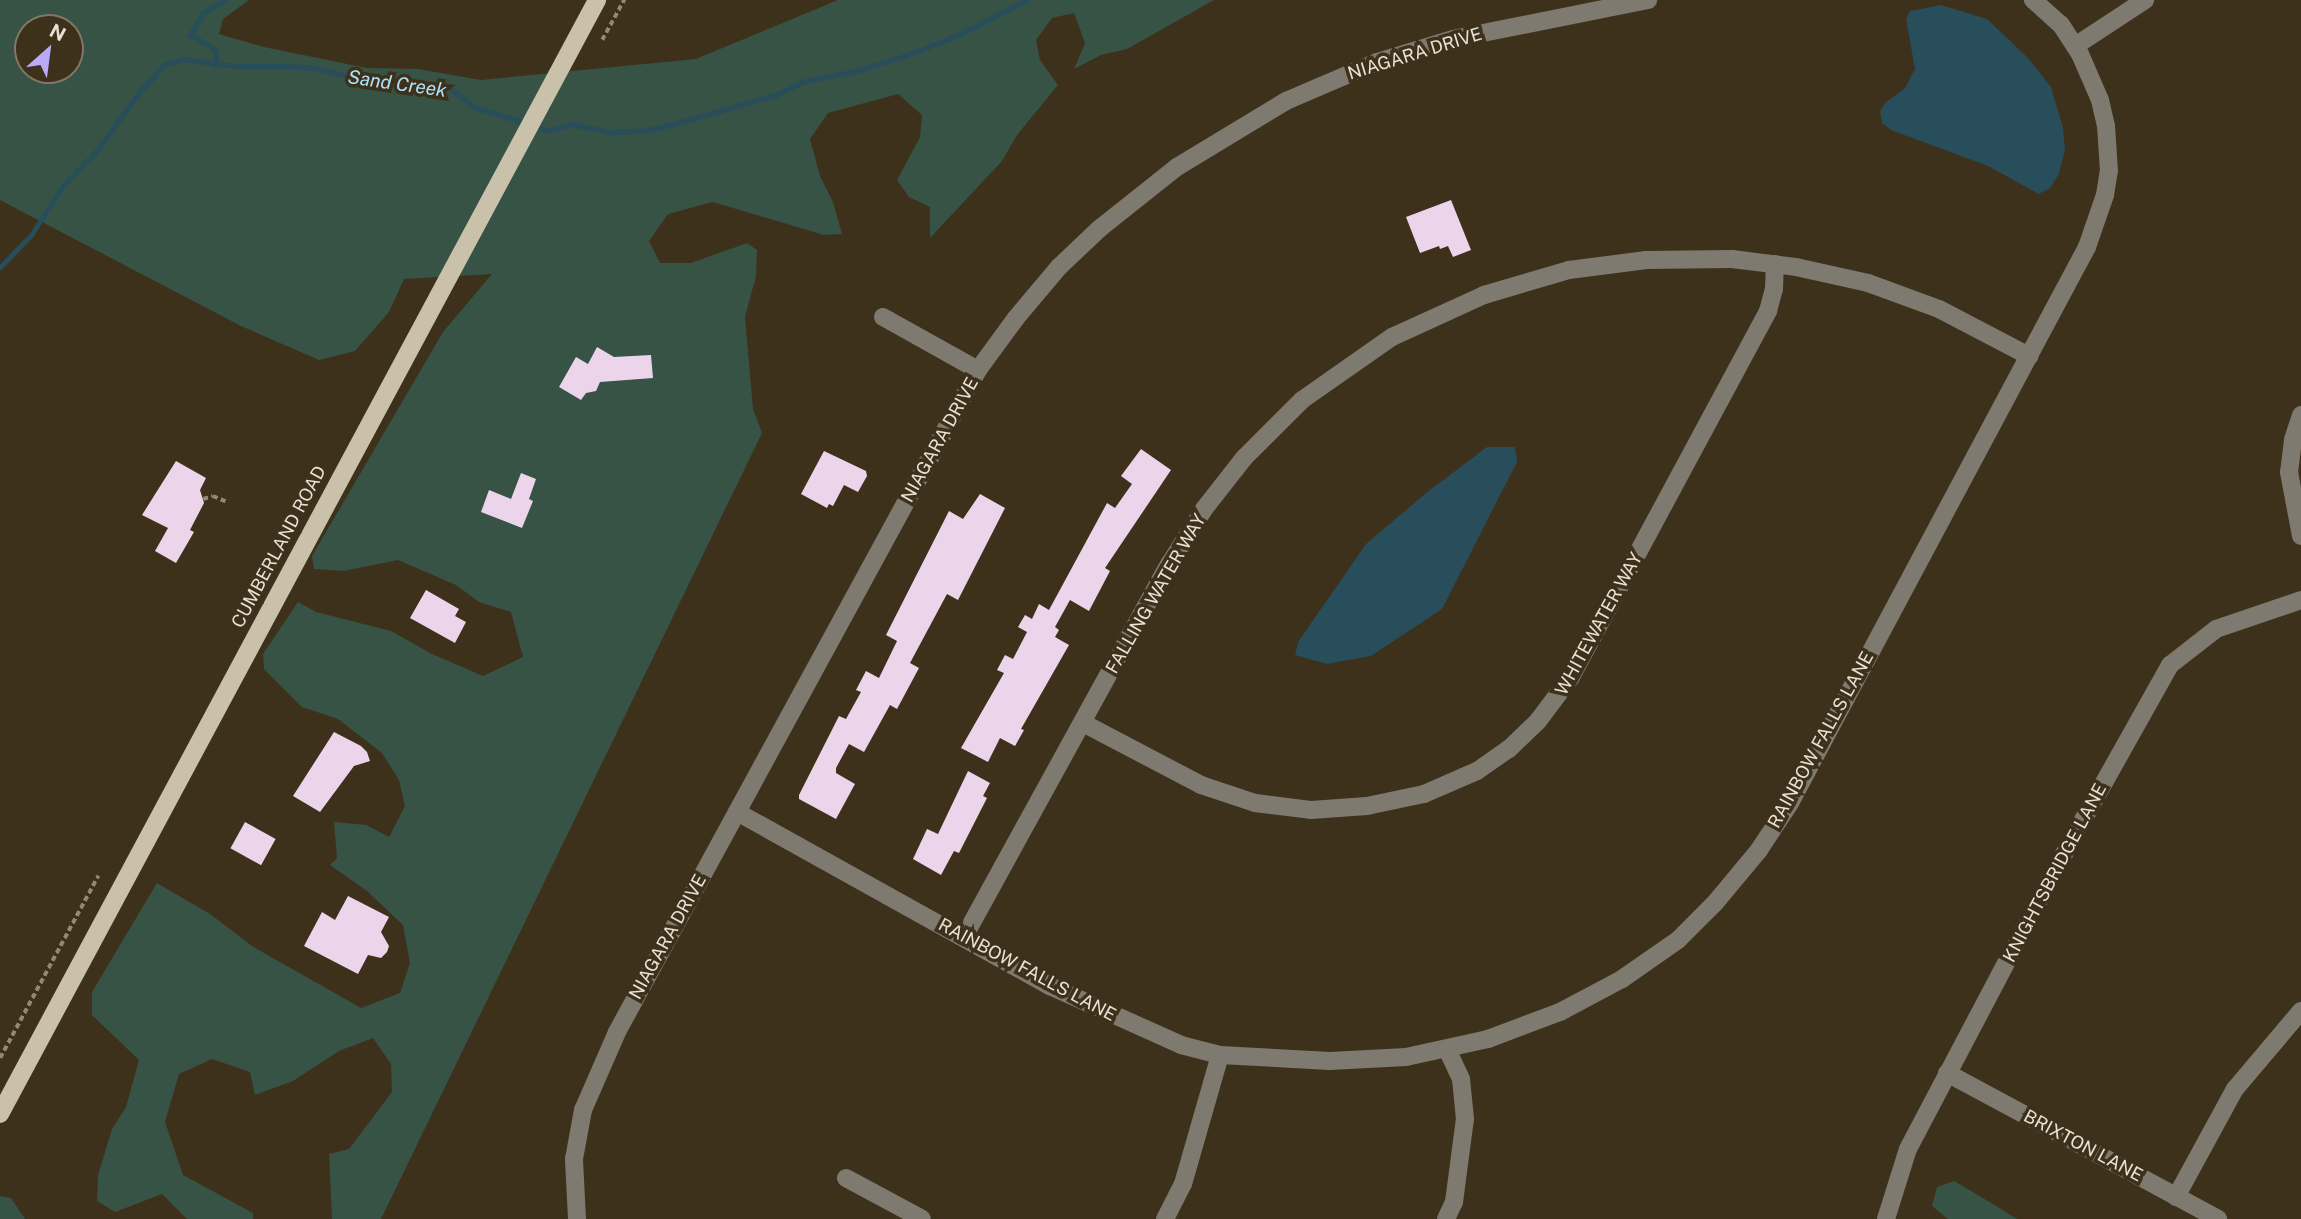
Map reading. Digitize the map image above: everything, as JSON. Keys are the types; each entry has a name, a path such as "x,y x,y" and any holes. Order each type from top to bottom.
{"main road":[{"name":"CUMBERLAND ROAD","path":"0,1114 597,0"}],"street":[{"name":"NIAGARA DRIVE","path":"577,1219 574,1159 583,1110 617,1032 978,370 1016,318 1059,267 1099,229 1210,144 1286,101 1377,62 1453,39 1648,0"},
{"path":"2033,0 2061,25 2075,46 2145,0"},
{"name":"RAINBOW FALLS LANE","path":"737,812 1050,986 1181,1045 1220,1055 1330,1061 1406,1058 1488,1039 1560,1012 1622,979 1678,940 1716,903 1759,850 1790,803 2087,247 2105,195 2109,147 2100,100 2075,46"},
{"name":"FALLING WATER WAY","path":"964,937 1170,563 1204,509 1244,458 1302,400 1359,357 1417,324 1523,282 1569,270 1657,259 1732,259 1831,273 1906,296 2029,356"},
{"name":"WHITEWATER WAY","path":"1083,723 1202,785 1255,803 1311,810 1367,806 1424,794 1477,771 1509,750 1538,721 1572,677 1768,311 1774,289 1774,264"},
{"path":"883,317 978,370"},
{"path":"2301,415 2293,440 2289,472 2301,536"},
{"name":"KNIGHTSBRIDGE LANE","path":"1886,1219 1903,1161 1947,1073 2149,697 2170,665 2216,629 2301,600"},
{"path":"2176,1197 2235,1089 2301,1011"},
{"path":"1446,1219 1454,1202 1465,1119 1461,1079 1447,1049"},
{"path":"1165,1219 1183,1184 1220,1055"},
{"name":"BRIXTON LANE","path":"1947,1073 2218,1219"},
{"path":"846,1178 922,1219"}],"path":[{"path":"602,40 624,0"},
{"path":"203,499 213,496 227,502"},
{"path":"0,1058 98,876"}],"green space":[{"path":"0,0 249,0 223,19 219,34 264,47 367,68 418,69 481,80 696,59 838,0 1214,0 1127,49 1101,55 1074,69 1085,43 1074,13 1052,18 1036,40 1040,60 1058,85 1017,135 1002,161 930,238 930,207 909,197 897,180 920,137 922,115 898,94 828,113 810,139 820,176 833,202 842,234 824,235 713,202 668,214 649,241 660,263 691,263 747,243 757,250 756,276 745,317 753,409 762,433 381,1219 332,1219 329,1154 349,1149 392,1092 391,1064 373,1038 339,1051 293,1081 255,1095 250,1072 212,1059 179,1074 165,1122 183,1175 253,1213 253,1219 187,1219 162,1194 115,1212 97,1201 98,1175 112,1129 126,1107 139,1060 92,1015 92,992 157,883 210,914 252,946 361,1008 400,993 410,963 403,925 367,891 330,865 337,858 334,822 366,825 389,837 405,806 399,780 382,753 338,719 302,707 264,669 263,654 298,602 316,612 391,631 432,654 483,676 523,657 511,612 479,602 456,585 398,560 343,571 314,569 312,556 443,332 492,274 404,279 389,312 355,351 319,360 241,326 0,200"},
{"path":"1954,1181 2017,1219 1948,1219 1932,1206 1937,1187"},
{"path":"0,1196 11,1198 25,1219 0,1219"}],"water":[{"path":"1941,5 1987,19 2028,58 2051,87 2063,128 2065,149 2059,174 2050,188 2039,194 1988,166 1891,130 1882,123 1880,111 1885,103 1905,88 1915,69 1906,19 1910,11"},
{"path":"1487,447 1515,447 1517,462 1442,609 1371,656 1327,664 1295,655 1298,642 1366,544 1426,493"}],"building":[{"path":"1451,200 1471,250 1453,257 1448,246 1440,249 1439,246 1420,253 1406,217"},
{"path":"597,347 614,357 651,355 653,378 600,382 596,391 586,393 581,400 559,387 576,357 588,364"},
{"path":"1141,449 1171,470 1105,568 1110,571 1089,611 1070,600 1055,627 1059,630 1055,637 1069,645 1021,729 1024,730 1015,746 1000,738 988,762 961,748 1004,673 997,670 1005,655 1013,659 1027,632 1018,627 1025,615 1032,619 1039,604 1049,610 1107,503 1115,508 1132,484 1121,476"},
{"path":"824,451 866,471 867,476 858,492 844,485 833,506 829,504 827,508 801,494"},
{"path":"176,461 206,478 200,490 204,503 190,530 194,532 176,563 155,551 168,528 142,515"},
{"path":"521,473 536,479 529,499 533,501 522,528 481,512 489,490 511,499"},
{"path":"980,494 1005,508 958,600 947,594 910,663 919,668 897,709 890,705 864,752 849,744 836,773 855,784 836,819 799,799 799,795 839,716 846,719 861,692 856,690 866,671 879,678 897,641 886,635 949,511 963,519"},
{"path":"426,590 459,609 455,616 466,622 455,643 410,618"},
{"path":"334,732 361,746 370,761 354,766 320,812 293,796"},
{"path":"968,771 990,783 983,796 987,798 959,853 954,851 941,875 913,859 927,829 938,834"},
{"path":"245,822 276,839 261,865 230,848"},
{"path":"348,896 389,917 381,932 389,946 387,952 381,958 368,955 358,974 304,946 322,912 335,920"}],"waterway":[{"path":"216,65 216,52 190,35 203,13 225,0"},
{"name":"Sand Creek","path":"535,126 548,131 572,124 610,132 645,131 681,122 778,94 805,81 856,71 907,55 958,35 1027,0"},
{"name":"Sand Creek","path":"0,267 31,235 64,184 95,153 138,94 164,65 182,59 238,66 319,69 376,83 416,82 449,87 474,107 526,123"}]}
